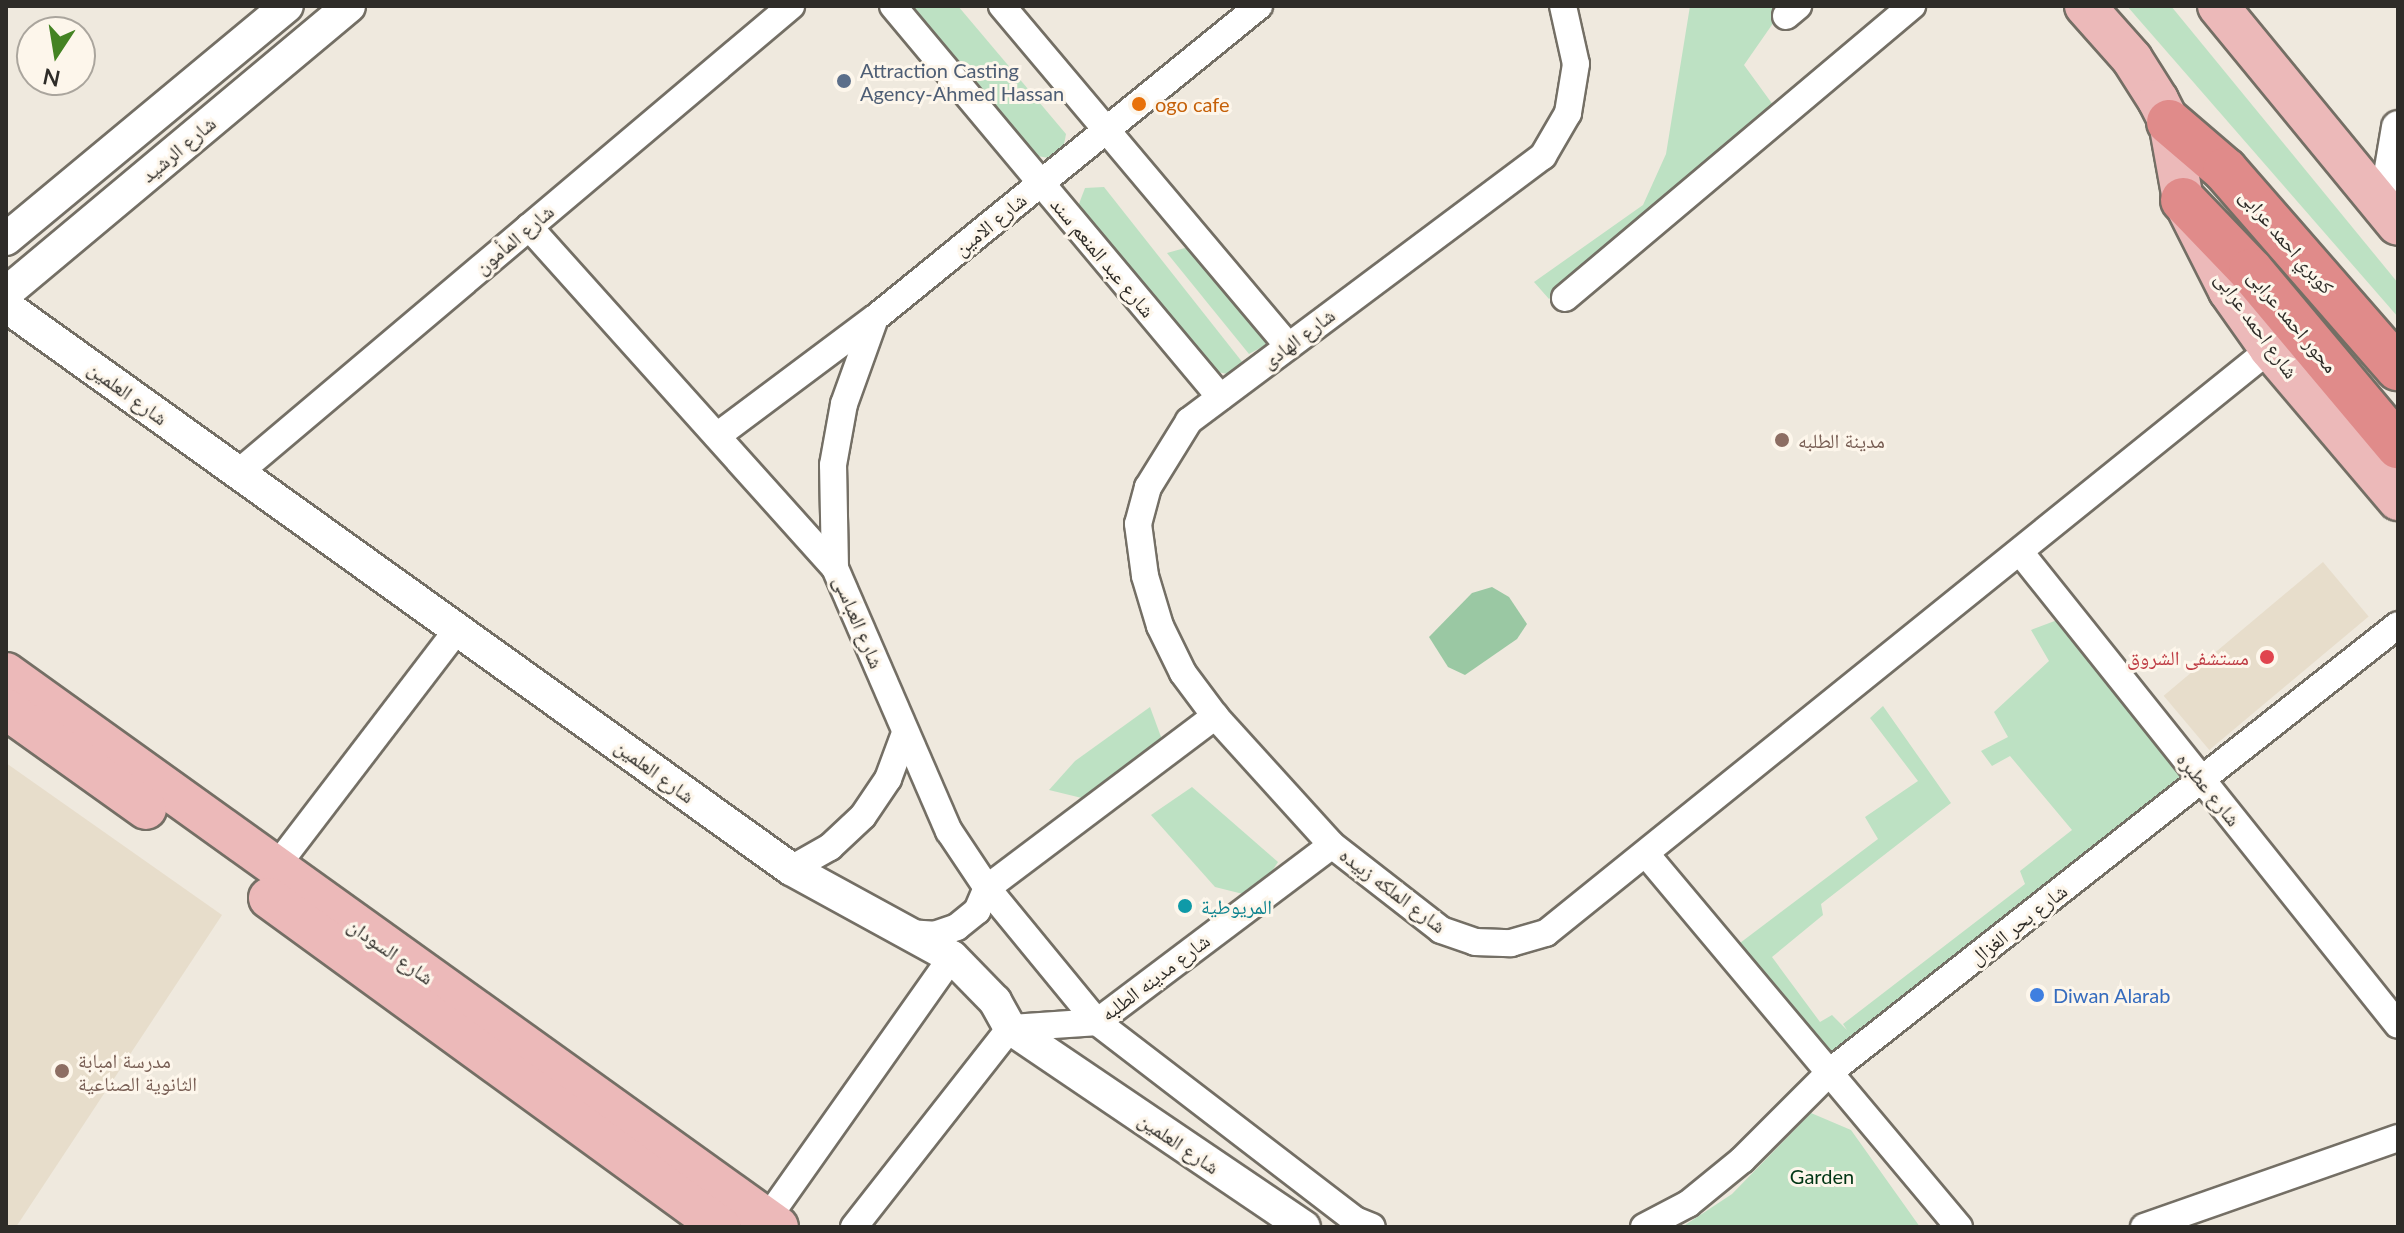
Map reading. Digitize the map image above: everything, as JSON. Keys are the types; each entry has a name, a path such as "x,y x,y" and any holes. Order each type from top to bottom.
{"highway":[{"name":"كوبري احمد عرابى","path":"2169,122 2225,170 2398,368"},
{"name":"محور احمد عرابى","path":"2183,200 2251,271 2398,446"}],"main road":[{"name":"شارع احمد عرابى","path":"2085,6 2132,59 2169,122 2183,200 2211,261 2270,349 2398,500"},
{"path":"2218,6 2391,217"},
{"name":"شارع السودان","path":"6,673 773,1223"},
{"name":"شارع السودان","path":"6,709 721,1227"}],"street":[{"name":"شارع الرشيد","path":"6,239 287,6"},
{"name":"شارع الرشيد","path":"6,293 349,6"},
{"name":"شارع المأمون","path":"238,473 791,6"},
{"name":"شارع عبد المنعم سند","path":"893,6 1220,397"},
{"path":"1002,6 1288,346"},
{"name":"شارع الامين","path":"717,436 875,318 1259,6"},
{"name":"شارع الهادى","path":"1215,716 1183,673 1160,626 1145,576 1138,524 1148,487 1165,452 1189,421 1543,156 1568,113 1576,64 1563,6"},
{"path":"1565,298 1912,6"},
{"path":"2391,217 2398,127"},
{"name":"شارع العباسى","path":"529,227 835,568 904,736 949,831 987,888 1097,1022"},
{"name":"شارع العلمين","path":"6,306 791,869 952,957 995,1001 1010,1028 1304,1227"},
{"path":"835,568 832,482 841,415 875,318"},
{"path":"1959,1227 1646,854 2270,349"},
{"name":"شارع عطبره","path":"2020,552 2398,1025"},
{"name":"شارع بحر الغزال","path":"1644,1227 1688,1204 1742,1160 1831,1071 2398,625"},
{"path":"275,868 457,630"},
{"path":"908,933 934,935 957,927 977,911 987,888 1215,716"},
{"name":"شارع الملكه زبيده","path":"1215,716 1332,845 1441,930 1475,942 1511,943 1546,933 1646,854"},
{"path":"791,869 830,847 863,816 888,779 904,736"},
{"name":"شارع مدينه الطلبه","path":"1010,1028 1097,1022 1332,845"},
{"path":"773,1223 952,957"},
{"path":"1097,1022 1355,1220 1372,1227"},
{"path":"854,1227 1010,1028"},
{"path":"2144,1227 2398,1138"}],"shaded area":[{"name":"مستشفى الشروق","path":"2323,562 2369,616 2209,750 2164,696"},
{"name":"مدرسة امبابة الثانوية الصناعية","path":"6,763 222,915 16,1227 6,1227"}],"green space":[{"path":"913,6 958,6 1066,134 1061,160 1037,156"},
{"path":"1690,6 1785,6 1744,65 1776,109 1549,299 1534,282 1643,205 1666,154"},
{"path":"2127,6 2171,6 2398,283 2398,317"},
{"path":"1104,187 1243,363 1237,376 1213,371 1077,209 1085,188"},
{"path":"1192,246 1271,342 1249,354 1167,253"},
{"path":"1492,587 1509,597 1527,624 1517,639 1465,675 1448,667 1429,637 1472,593"},
{"path":"2060,619 2188,774 1832,1059 1736,946 1878,839 1865,817 1918,781 1870,718 1883,706 1951,803 1821,904 1823,915 1772,957 1820,1022 1832,1015 1847,1030 1843,1024 2025,884 2020,871 2072,830 2010,756 1992,766 1981,751 2008,737 1994,712 2049,661 2031,630"},
{"path":"1150,707 1164,745 1090,800 1049,790 1075,761"},
{"path":"1192,787 1278,862 1255,897 1215,887 1151,815"},
{"name":"Garden","path":"1811,1113 1851,1130 1920,1227 1682,1227 1732,1194"}],"place":[{"name":"Attraction Casting Agency-Ahmed Hassan","path":"844,81"},
{"name":"ogo cafe","path":"1139,104"},
{"name":"مدينة الطلبه","path":"1782,440"},
{"name":"مستشفى الشروق","path":"2267,657"},
{"name":"المريوطية","path":"1185,906"},
{"name":"Diwan Alarab","path":"2037,995"},
{"name":"مدرسة امبابة الثانوية الصناعية","path":"62,1071"}]}
